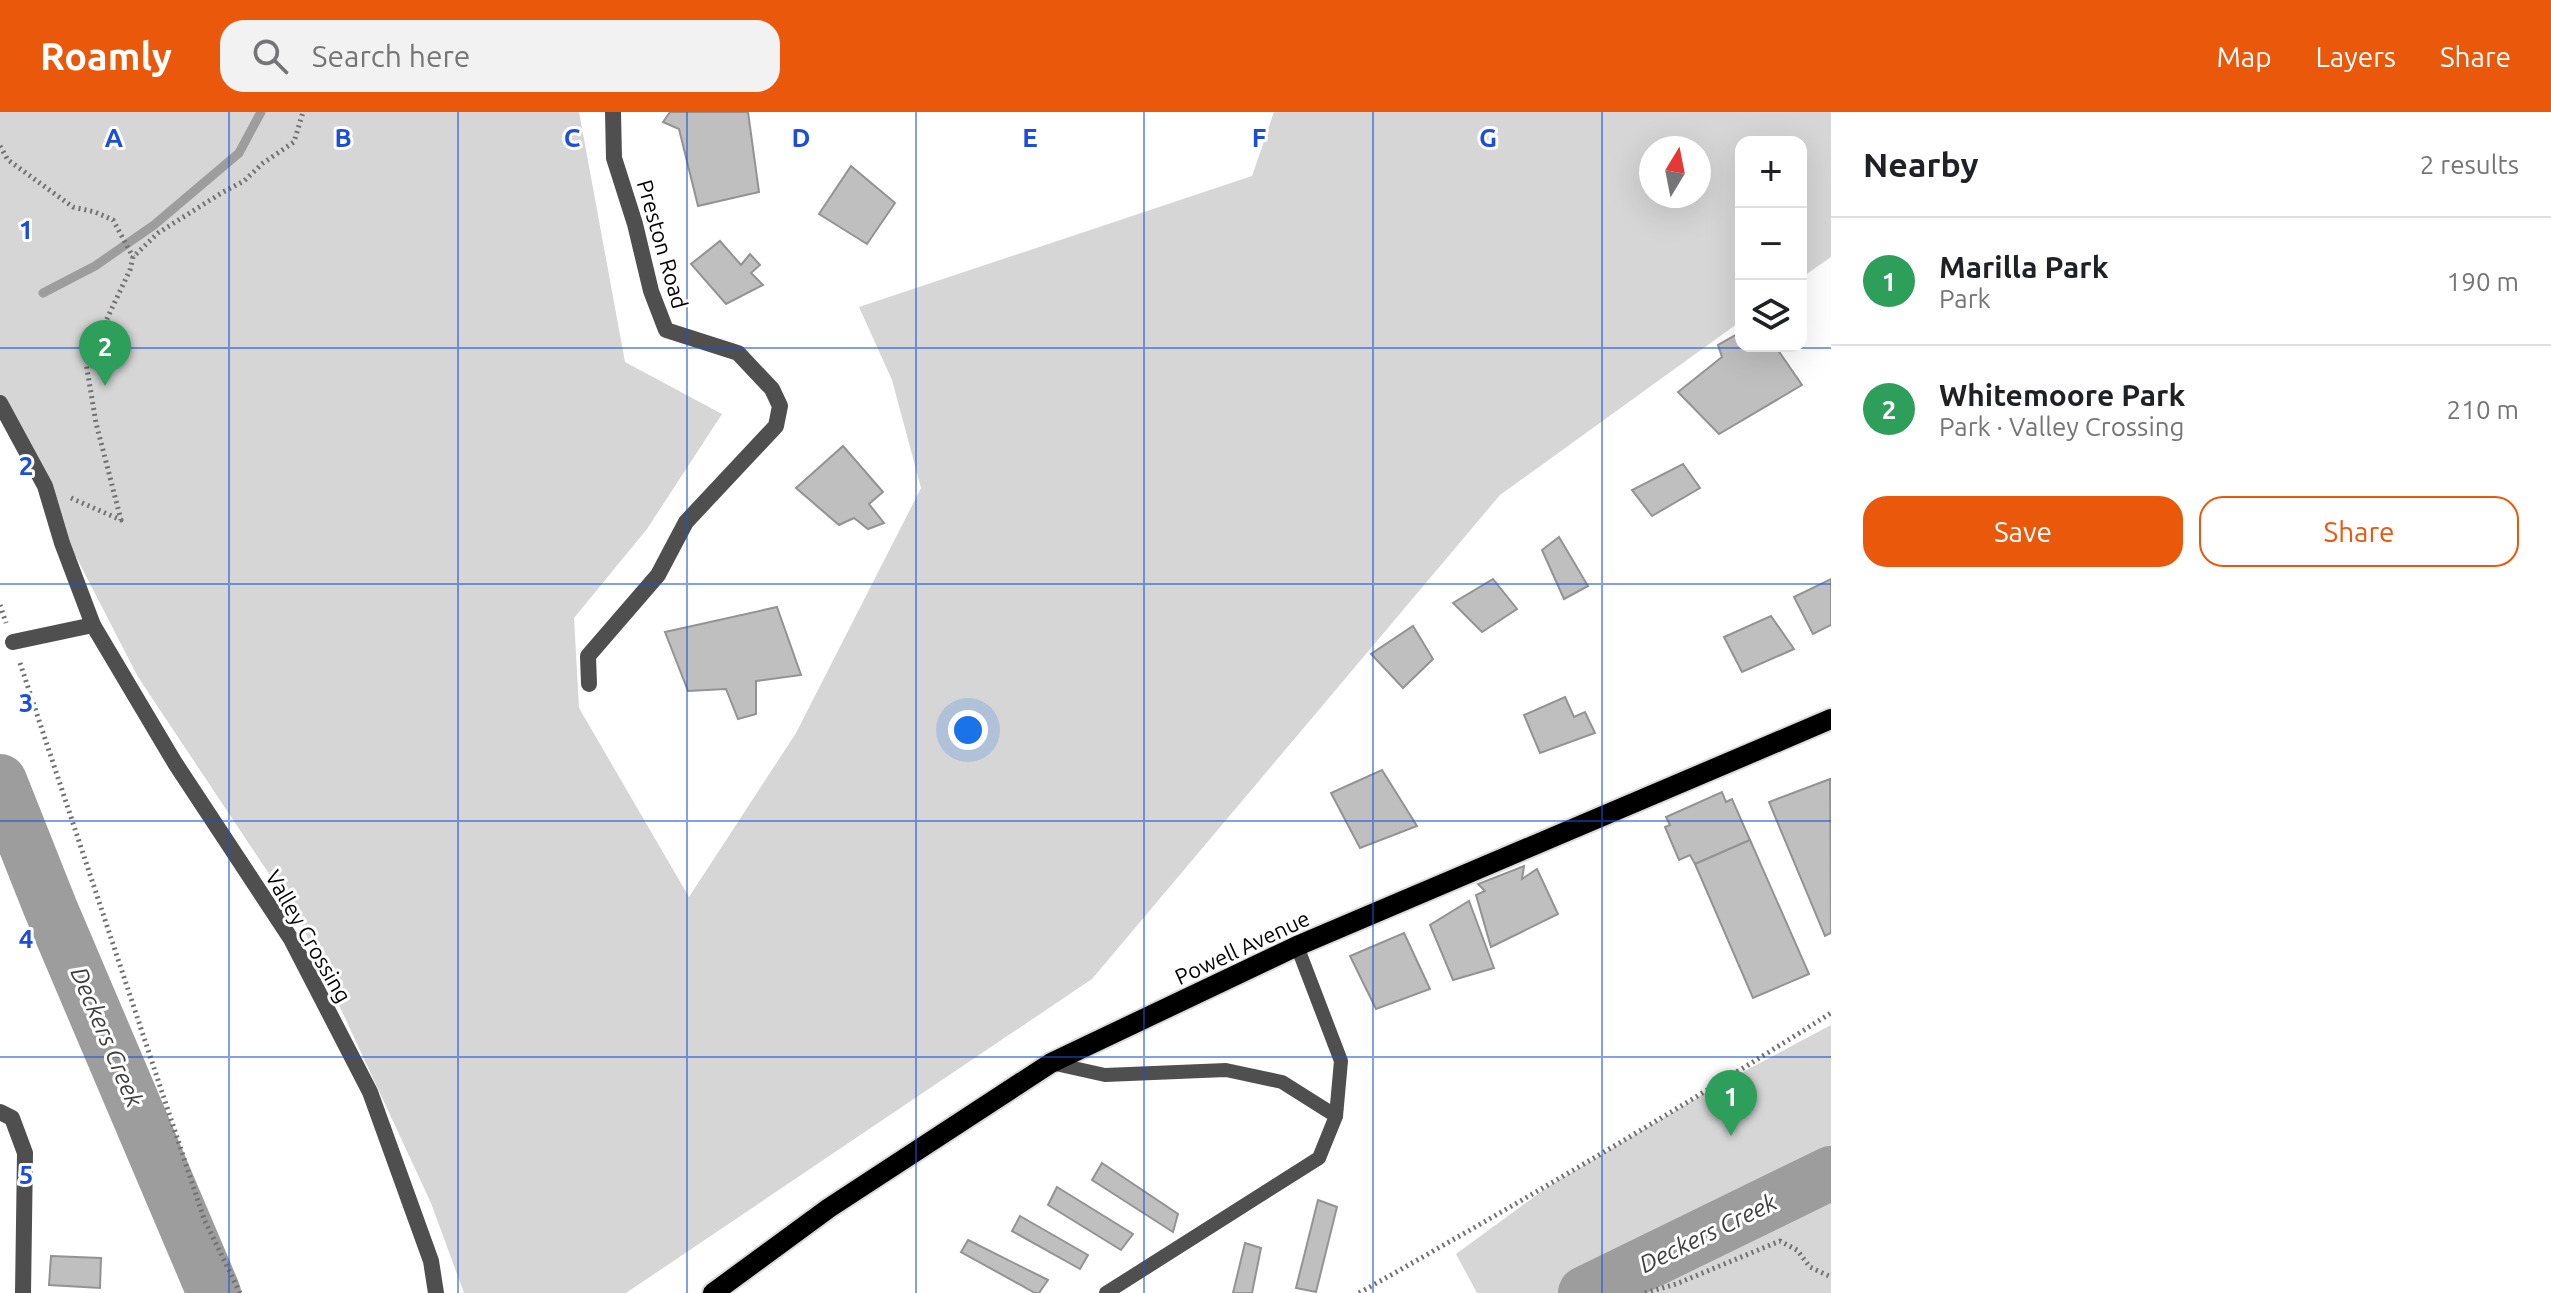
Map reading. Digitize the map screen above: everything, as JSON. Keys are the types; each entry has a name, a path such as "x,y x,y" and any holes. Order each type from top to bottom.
{"main road":[{"name":"Powell Avenue","path":"713,1293 829,1208 1051,1063 1297,946 1831,719"}],"street":[{"name":"Preston Road","path":"589,684 588,656 658,575 686,522 776,426 780,406 772,389 738,353 666,330 651,291 635,224 614,158 613,112"},
{"name":"Valley Crossing","path":"0,403 45,486 62,543 93,625 175,763 291,939 370,1092 431,1261 436,1293"},
{"path":"13,642 93,625"},
{"path":"0,1112 12,1118 25,1153 23,1293"}],"lane":[{"path":"1106,1293 1319,1158 1336,1116 1341,1061 1297,946"},
{"path":"1051,1063 1105,1075 1226,1070 1282,1082 1336,1116"}],"path":[{"path":"45,486 121,520 96,423 86,363 122,289 133,257 158,233 244,181 263,163 294,142 303,112"},
{"path":"0,146 8,160 73,207 113,220 133,257"},
{"path":"0,605 204,1219 240,1293"},
{"path":"1359,1293 1587,1163 1831,1013"},
{"path":"1645,1293 1676,1284 1780,1241 1797,1250 1810,1267 1831,1277"}],"shaded area":[{"path":"0,112 579,112 625,362 722,414 647,529 574,618 579,708 689,897 796,733 921,488 892,380 859,307 1252,176 1274,112 1831,112 1831,257 1807,274 1807,136 1735,136 1735,325 1500,495 1092,979 626,1293 464,1293 431,1203 299,919 138,677 0,409"},
{"path":"1831,1025 1831,1293 1477,1293 1456,1254 1549,1186 1715,1087"}],"building":[{"path":"670,112 748,112 759,192 698,206 679,129 663,122"},
{"path":"851,166 895,203 867,244 819,214"},
{"path":"720,241 741,265 750,254 760,265 751,273 763,285 726,304 691,264"},
{"path":"1735,335 1735,352 1779,352 1802,385 1719,434 1678,392 1722,357 1718,345"},
{"path":"843,446 883,492 869,504 884,523 868,529 854,518 839,525 796,488"},
{"path":"1683,464 1700,488 1652,516 1632,490"},
{"path":"1559,537 1588,586 1564,599 1542,550"},
{"path":"1493,579 1517,609 1482,632 1453,603"},
{"path":"1831,579 1831,625 1813,634 1794,597"},
{"path":"777,607 801,675 756,681 756,714 738,719 726,689 688,691 665,632"},
{"path":"1771,616 1794,649 1742,672 1724,637"},
{"path":"1413,626 1433,659 1403,688 1371,654"},
{"path":"1565,697 1574,717 1585,712 1595,733 1540,753 1524,715"},
{"path":"1382,770 1417,826 1360,848 1331,793"},
{"path":"1830,779 1831,933 1825,936 1769,802"},
{"path":"1722,792 1726,802 1732,799 1750,840 1695,864 1690,855 1679,860 1665,827 1670,825 1666,817"},
{"path":"1750,840 1809,974 1753,998 1695,864"},
{"path":"1524,866 1522,879 1537,869 1558,914 1491,947 1476,895 1485,891 1478,884"},
{"path":"1469,901 1494,968 1453,980 1430,925"},
{"path":"1404,933 1430,989 1376,1009 1350,956"},
{"path":"1102,1163 1178,1214 1173,1232 1092,1180"},
{"path":"1057,1187 1133,1234 1121,1250 1048,1205"},
{"path":"1318,1200 1337,1207 1316,1292 1296,1288"},
{"path":"1020,1216 1088,1255 1080,1269 1012,1231"},
{"path":"968,1240 1048,1280 1039,1293 1035,1293 961,1252"},
{"path":"1245,1243 1261,1248 1252,1293 1233,1293"},
{"path":"51,1256 101,1258 100,1288 49,1285"}],"waterway":[{"path":"43,293 95,266 154,225 239,153 261,112"},
{"name":"Deckers Creek","path":"0,781 50,907 214,1293"},
{"name":"Deckers Creek","path":"1585,1293 1831,1173"}],"place":[{"name":"Whitemoore Park","path":"105,386"},
{"name":"Marilla Park","path":"1731,1136"}]}
